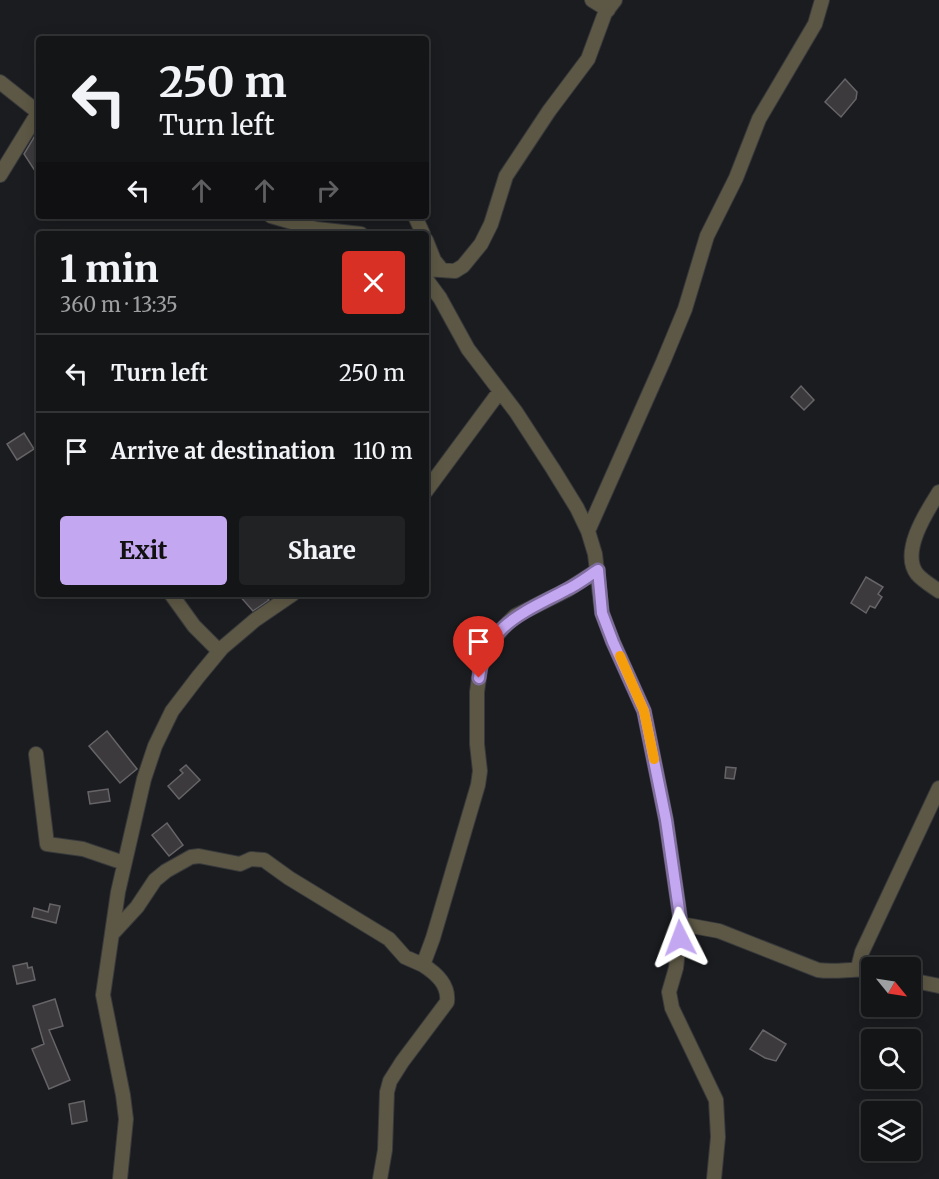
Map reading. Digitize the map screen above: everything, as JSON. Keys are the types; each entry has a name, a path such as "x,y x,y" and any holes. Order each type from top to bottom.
{"street":[{"path":"429,269 455,271 463,266 481,244 491,224 506,176 549,111 588,59 611,5 592,0"},
{"path":"588,531 668,351 688,300 707,236 736,178 759,119 815,24 822,0"},
{"path":"0,82 36,111"},
{"path":"0,175 36,118"},
{"path":"282,219 316,229 334,231"},
{"path":"429,248 434,260 442,270"},
{"path":"429,283 440,298 468,350 516,412 553,469 588,531 598,570 602,613 644,711 666,820 681,924 676,968 669,992 672,1008 716,1100 718,1137 714,1179"},
{"path":"429,486 500,391"},
{"path":"939,492 917,527 912,554 915,572 939,591"},
{"path":"423,965 478,785 480,771 477,744 477,692 481,663 496,637 515,616 567,590 598,570"},
{"path":"173,597 194,626 219,651"},
{"path":"120,1179 126,1119 103,994 124,863 136,806 155,746 172,711 219,651 255,620 289,597"},
{"path":"36,754 47,844 82,849 124,863"},
{"path":"863,957 862,952 939,788"},
{"path":"113,933 137,908 155,880 191,857 199,856 240,864 251,859 264,860 289,878 370,926 389,939 405,957 423,965 444,983 447,1002 390,1081 387,1092 386,1150 380,1179"},
{"path":"681,924 719,931 818,970 828,972 861,969"},
{"path":"921,982 939,986"}],"building":[{"path":"845,79 857,92 856,99 841,117 825,102"},
{"path":"36,134 36,172 24,154"},
{"path":"801,386 814,400 804,410 791,397"},
{"path":"24,433 34,449 17,460 7,444"},
{"path":"866,577 883,587 878,594 882,597 875,608 870,606 866,613 851,603"},
{"path":"241,597 266,597 269,600 253,611"},
{"path":"107,731 137,769 120,783 89,746"},
{"path":"186,765 200,780 179,799 168,786 183,773 180,770"},
{"path":"726,767 736,768 734,779 725,778"},
{"path":"108,789 110,801 90,804 88,792"},
{"path":"167,823 183,845 169,856 152,835"},
{"path":"50,904 60,906 56,923 32,917 34,908 48,912"},
{"path":"27,963 28,968 32,967 35,980 17,984 13,966"},
{"path":"55,999 63,1026 49,1030 70,1080 49,1089 32,1049 44,1044 33,1006"},
{"path":"763,1030 786,1044 776,1061 765,1058 750,1049"},
{"path":"84,1101 87,1121 72,1124 69,1104"}],"slow traffic":[{"path":"620,656 644,711 654,759"}],"route":[{"path":"479,678 481,663 490,645 515,616 567,590 598,570 602,613 644,711 666,820 681,924 680,938"}]}
